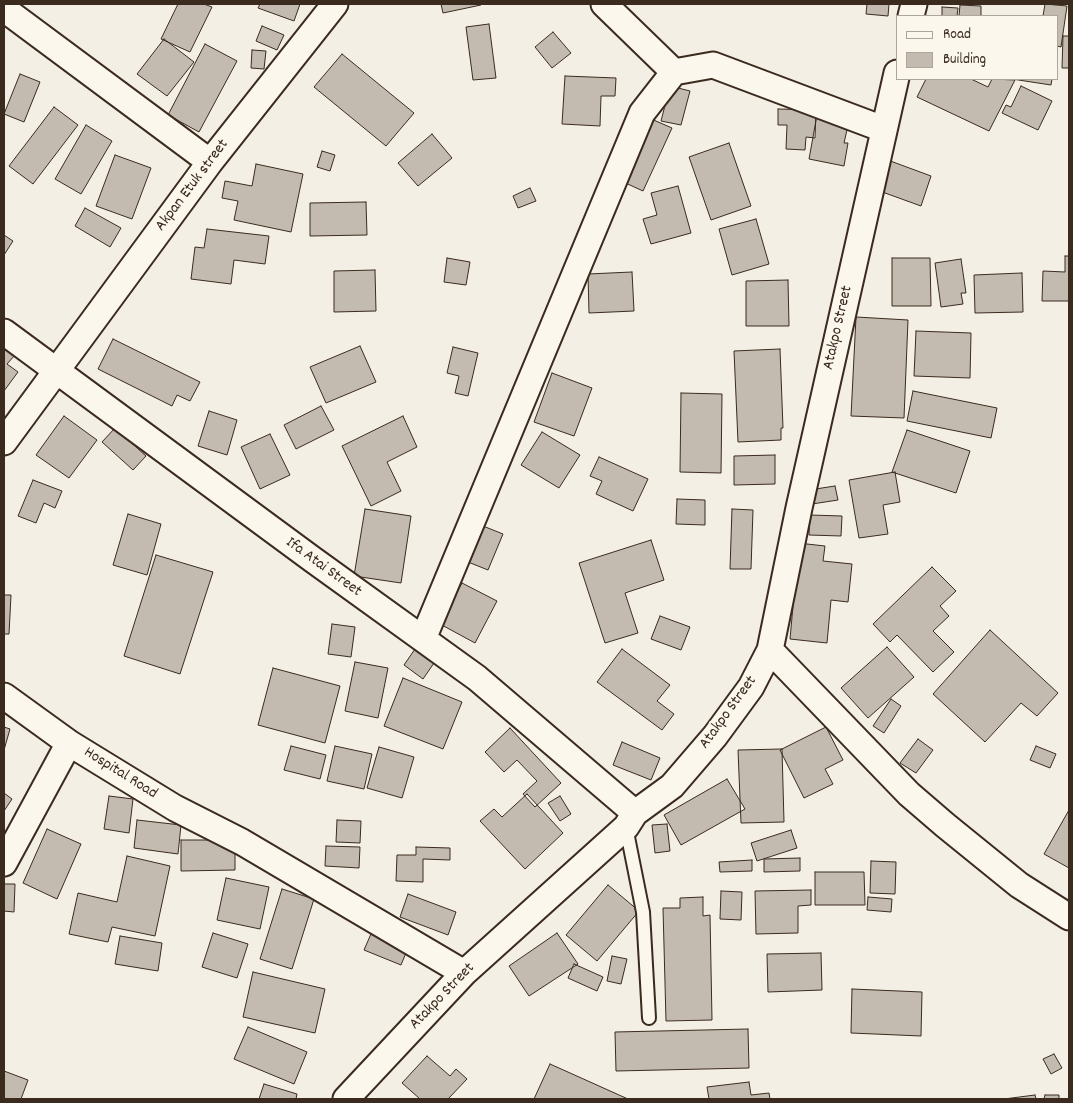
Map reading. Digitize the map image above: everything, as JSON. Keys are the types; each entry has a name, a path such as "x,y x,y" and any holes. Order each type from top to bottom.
{"street":[{"name":"Akpan Etuk street","path":"4,442 210,162 335,4"},
{"path":"604,4 674,72"},
{"path":"4,9 210,162"},
{"path":"423,639 642,113 674,72 713,65 883,129"},
{"name":"Atakpo Street","path":"346,1099 464,973 630,820 672,786 715,736 751,687 770,650 799,508 896,77"},
{"name":"Ifa Atai Street","path":"4,332 334,576 477,678 630,820"},
{"path":"770,650 909,794 1019,885 1069,918"},
{"name":"Hospital Road","path":"4,696 69,743 175,808 242,842 464,973"},
{"path":"4,863 69,743"}],"lane":[{"path":"630,820 643,912 649,1018"}],"building":[{"path":"178,4 204,4 212,7 190,52 161,39"},
{"path":"260,4 300,4 294,21 258,8"},
{"path":"441,4 481,4 481,5 443,13"},
{"path":"867,4 889,4 888,16 866,14"},
{"path":"1045,4 1067,6 1061,47 1058,46 1058,15 1043,15"},
{"path":"960,5 981,6 981,15 959,15"},
{"path":"942,7 958,8 957,15 942,15"},
{"path":"489,24 496,78 473,80 466,27"},
{"path":"262,26 284,35 277,50 256,41"},
{"path":"553,32 571,53 552,68 535,47"},
{"path":"1063,36 1069,36 1069,68 1062,68"},
{"path":"164,39 194,62 167,96 137,74"},
{"path":"205,44 237,61 199,132 168,115"},
{"path":"252,50 266,51 264,69 251,68"},
{"path":"342,54 414,113 386,146 314,87"},
{"path":"20,74 40,82 24,122 4,114"},
{"path":"565,76 616,78 615,96 601,96 600,126 562,124"},
{"path":"926,80 973,80 988,87 992,80 1015,80 989,131 917,97"},
{"path":"1018,80 1052,80 1051,85"},
{"path":"670,86 690,91 681,125 661,121"},
{"path":"1021,86 1052,101 1038,130 1002,113 1006,105 1011,107"},
{"path":"54,107 78,125 33,184 9,166"},
{"path":"778,109 816,110 815,138 806,137 805,150 786,149 787,125 778,125"},
{"path":"817,115 849,121 844,143 848,143 844,166 809,159"},
{"path":"649,118 672,128 643,191 619,180"},
{"path":"86,125 112,141 81,194 55,179"},
{"path":"432,134 452,158 418,186 398,163"},
{"path":"729,143 751,206 711,220 689,157"},
{"path":"322,151 335,155 330,171 317,167"},
{"path":"115,155 151,168 132,219 96,206"},
{"path":"885,159 931,176 921,206 874,189"},
{"path":"256,164 303,174 291,232 234,220 238,201 222,198 225,181 252,186"},
{"path":"678,186 691,233 651,244 643,219 657,215 651,193"},
{"path":"530,188 536,201 518,208 513,196"},
{"path":"366,202 367,235 310,236 310,203"},
{"path":"85,208 121,228 110,247 75,226"},
{"path":"756,219 769,264 732,275 719,229"},
{"path":"207,229 269,236 265,264 234,260 231,284 191,279 195,247 204,248"},
{"path":"4,235 13,241 4,255"},
{"path":"1065,256 1069,256 1069,301 1042,301 1043,271 1065,272"},
{"path":"447,258 470,262 466,285 444,282"},
{"path":"892,258 930,258 931,306 892,306"},
{"path":"961,259 966,293 961,293 963,304 941,307 935,263"},
{"path":"375,270 376,311 334,312 334,271"},
{"path":"632,272 634,311 589,313 588,274"},
{"path":"1022,273 1023,312 975,313 974,275"},
{"path":"788,280 789,326 746,326 746,281"},
{"path":"856,317 908,320 904,418 851,416"},
{"path":"916,331 971,333 970,378 914,376"},
{"path":"113,339 200,382 190,401 177,395 172,406 98,369"},
{"path":"360,346 376,382 326,403 310,367"},
{"path":"4,347 15,355 7,364 18,372 4,391"},
{"path":"453,347 478,353 468,396 455,393 459,376 447,373"},
{"path":"780,349 783,428 781,428 781,440 738,442 734,351"},
{"path":"552,373 592,388 574,436 534,422"},
{"path":"913,391 997,408 991,438 907,421"},
{"path":"681,393 722,394 721,473 680,472"},
{"path":"321,406 334,430 296,449 284,425"},
{"path":"209,411 237,420 227,455 198,446"},
{"path":"64,416 97,440 69,478 36,455"},
{"path":"403,416 417,447 387,462 401,491 371,506 342,446"},
{"path":"115,428 146,456 133,470 102,442"},
{"path":"907,430 970,451 956,493 892,472"},
{"path":"542,432 580,455 559,488 521,465"},
{"path":"270,434 290,475 260,489 241,447"},
{"path":"775,455 775,484 734,485 734,456"},
{"path":"599,457 648,479 633,511 596,494 602,481 590,476"},
{"path":"895,472 900,502 883,505 888,534 859,538 849,480"},
{"path":"33,480 62,491 55,508 44,503 36,523 18,516"},
{"path":"835,486 838,500 812,504 809,490"},
{"path":"677,499 705,500 705,525 676,524"},
{"path":"365,509 411,516 401,583 354,576"},
{"path":"732,509 753,510 751,569 730,569"},
{"path":"128,514 161,524 147,575 113,565"},
{"path":"810,515 842,516 841,536 809,535"},
{"path":"473,522 503,534 488,570 458,558"},
{"path":"651,540 664,580 625,593 638,633 605,643 579,563"},
{"path":"798,543 825,546 823,561 852,564 848,602 831,600 827,643 790,639 793,606 791,605"},
{"path":"156,555 213,572 180,674 124,656"},
{"path":"932,567 956,591 940,606 949,616 933,631 954,652 933,672 897,635 890,642 873,624"},
{"path":"462,583 497,601 475,643 440,624"},
{"path":"4,595 11,595 9,634 4,634"},
{"path":"660,616 690,627 681,650 651,639"},
{"path":"332,624 355,627 351,657 328,654"},
{"path":"990,630 1058,693 1037,716 1021,703 985,742 933,694"},
{"path":"887,647 914,677 868,718 841,688"},
{"path":"415,649 434,663 423,679 404,665"},
{"path":"622,649 670,685 657,701 674,714 662,730 597,682"},
{"path":"355,662 388,668 378,718 345,711"},
{"path":"273,668 340,686 325,743 258,725"},
{"path":"403,678 462,702 443,749 384,726"},
{"path":"891,699 901,706 884,733 873,726"},
{"path":"4,727 10,729 4,750"},
{"path":"826,727 843,760 825,769 833,784 804,798 780,750"},
{"path":"510,728 561,783 535,807 523,794 537,781 517,760 504,772 485,752"},
{"path":"918,739 933,750 916,773 900,763"},
{"path":"622,742 660,758 651,780 613,765"},
{"path":"291,746 326,755 320,779 284,770"},
{"path":"335,746 372,754 364,789 327,781"},
{"path":"1036,746 1056,754 1050,768 1030,760"},
{"path":"379,747 414,757 402,798 367,788"},
{"path":"782,749 784,822 741,823 738,750"},
{"path":"727,779 745,809 681,845 664,815"},
{"path":"4,793 12,799 4,811"},
{"path":"527,794 563,833 525,869 480,821 494,809 502,817"},
{"path":"109,796 133,799 129,833 104,829"},
{"path":"560,796 571,814 560,821 548,803"},
{"path":"1069,810 1069,868 1044,854"},
{"path":"137,820 181,825 178,854 134,848"},
{"path":"337,820 361,821 360,843 336,842"},
{"path":"667,824 670,851 655,853 652,825"},
{"path":"47,829 81,844 57,899 23,883"},
{"path":"791,830 797,848 757,861 751,843"},
{"path":"181,840 235,840 235,870 181,871"},
{"path":"326,846 360,847 359,868 325,866"},
{"path":"416,847 450,848 450,860 423,859 423,882 396,881 397,855 416,855"},
{"path":"127,856 170,866 155,936 112,927 108,942 69,934 78,893 117,902"},
{"path":"800,858 800,871 764,872 764,859"},
{"path":"752,860 752,871 720,872 719,862"},
{"path":"871,861 896,862 895,894 870,893"},
{"path":"815,872 864,872 865,905 815,905"},
{"path":"226,878 269,887 260,929 217,920"},
{"path":"4,884 15,884 14,912 4,911"},
{"path":"608,885 639,911 597,961 566,935"},
{"path":"282,889 314,899 292,969 260,959"},
{"path":"811,890 811,905 798,906 798,933 756,934 755,891"},
{"path":"721,891 742,892 741,920 720,919"},
{"path":"408,894 456,912 448,935 400,917"},
{"path":"703,897 703,916 710,915 712,1020 666,1021 663,908 680,908 680,898"},
{"path":"868,897 892,899 891,912 867,910"},
{"path":"374,927 410,943 401,965 364,950"},
{"path":"213,933 248,944 237,978 202,967"},
{"path":"557,933 578,964 529,996 509,966"},
{"path":"120,936 162,943 158,971 115,964"},
{"path":"821,953 822,990 768,992 767,954"},
{"path":"612,956 627,959 621,984 607,981"},
{"path":"574,964 603,977 597,991 568,978"},
{"path":"253,972 325,989 315,1033 243,1017"},
{"path":"852,989 922,992 921,1036 851,1033"},
{"path":"248,1027 307,1052 294,1084 234,1059"},
{"path":"748,1029 749,1068 616,1071 615,1032"},
{"path":"1054,1054 1062,1068 1051,1074 1043,1059"},
{"path":"427,1056 450,1076 456,1069 467,1079 448,1099 420,1099 402,1083"},
{"path":"550,1064 628,1099 534,1099"},
{"path":"4,1071 28,1080 21,1099 4,1099"},
{"path":"749,1082 751,1095 769,1093 770,1099 709,1099 707,1087"},
{"path":"264,1084 297,1094 296,1099 259,1099"},
{"path":"1035,1095 1036,1099 1004,1099"},
{"path":"1045,1095 1059,1095 1059,1099 1044,1099"}]}
